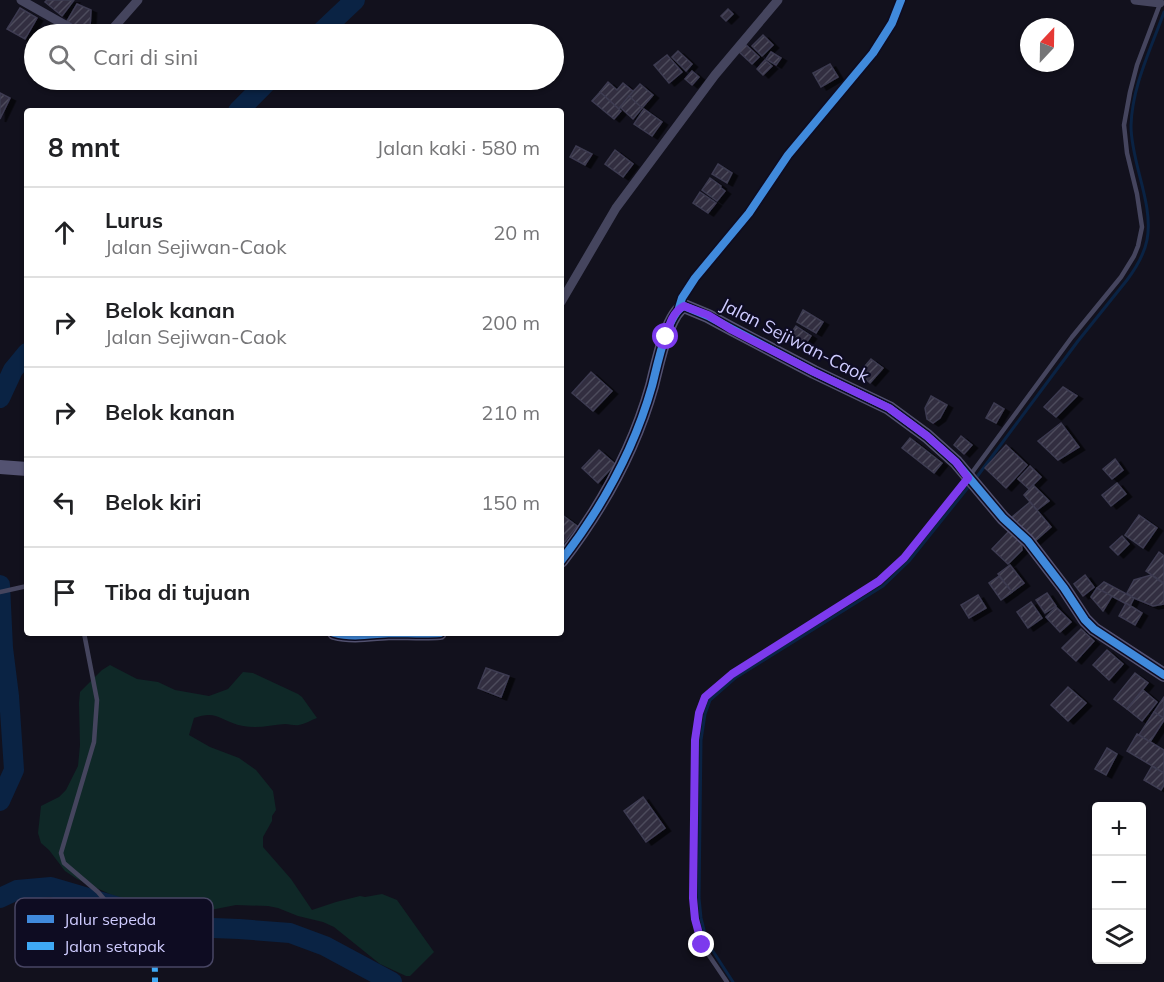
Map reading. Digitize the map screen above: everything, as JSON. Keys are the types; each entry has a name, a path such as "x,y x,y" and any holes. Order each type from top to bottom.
{"street":[{"path":"21,0 63,24"},
{"path":"117,24 138,0"},
{"path":"564,297 616,208 715,75 778,0"},
{"path":"564,557 611,485 627,453 648,400 670,322 682,298 695,278 749,213 788,155 873,53 892,23 901,0"},
{"path":"1136,0 1161,2"},
{"name":"Jalan Sejiwan-Caok","path":"679,308 684,306 708,315 732,330 889,408 927,436 956,462 1003,518 1028,541 1085,620 1094,629 1164,675"},
{"path":"0,467 24,469"}],"lane":[{"path":"727,982 702,945 695,919 693,898 695,740 699,713 705,697 732,674 879,581 904,558 972,482 1066,344 1131,262 1138,246 1142,227 1127,153 1124,125 1137,65 1161,2"},
{"path":"0,592 24,587"},
{"path":"85,636 97,700 94,742 61,853 64,863 103,898"}],"green space":[{"path":"110,665 137,679 158,682 175,690 209,696 228,689 243,672 253,673 302,697 317,718 304,724 249,727 208,715 194,718 189,735 210,747 239,758 256,770 273,791 276,810 263,837 263,847 291,879 312,910 360,896 382,894 397,900 434,952 410,976 406,976 380,964 334,927 278,908 236,905 213,910 213,898 118,898 65,871 41,843 38,833 41,806 59,797 66,790 78,766 80,692"}],"building":[{"path":"47,0 74,0 62,16 45,2"},
{"path":"77,4 91,10 90,24 71,24 67,21"},
{"path":"20,8 37,18 34,24 24,24 24,38 7,29"},
{"path":"728,9 733,14 726,21 721,16"},
{"path":"763,35 773,45 762,56 752,46"},
{"path":"744,43 759,57 752,64 737,50"},
{"path":"678,51 692,64 686,71 672,57"},
{"path":"771,52 781,58 776,65 766,59"},
{"path":"667,55 682,72 669,83 654,65"},
{"path":"765,60 772,66 763,75 757,69"},
{"path":"830,64 838,77 821,87 813,73"},
{"path":"692,71 699,77 692,85 685,79"},
{"path":"608,82 617,90 623,83 634,92 619,109 600,92"},
{"path":"640,84 653,95 642,108 629,96"},
{"path":"600,92 621,111 614,119 592,101"},
{"path":"0,93 10,98 0,119"},
{"path":"629,96 642,108 633,119 620,107"},
{"path":"644,109 662,122 652,136 634,124"},
{"path":"576,146 592,154 585,165 570,157"},
{"path":"615,150 633,164 623,177 605,164"},
{"path":"718,164 732,173 727,183 712,174"},
{"path":"710,178 725,191 717,201 702,190"},
{"path":"700,192 716,203 708,213 693,203"},
{"path":"803,310 823,322 816,333 797,322"},
{"path":"796,326 811,336 804,346 789,336"},
{"path":"871,359 883,368 870,383 859,373"},
{"path":"591,372 612,391 593,411 572,393"},
{"path":"1063,387 1077,396 1056,417 1044,407"},
{"path":"931,396 947,405 940,418 933,423 927,419 925,408"},
{"path":"994,403 1004,409 996,423 986,418"},
{"path":"1061,423 1079,447 1058,460 1038,441"},
{"path":"961,436 972,445 964,454 954,445"},
{"path":"910,438 942,463 934,473 902,448"},
{"path":"1006,445 1027,465 1006,488 985,468"},
{"path":"599,450 615,464 598,483 582,468"},
{"path":"1115,459 1123,470 1112,479 1103,469"},
{"path":"1030,466 1041,477 1029,489 1018,479"},
{"path":"1117,483 1126,494 1111,506 1102,495"},
{"path":"1033,485 1049,501 1037,510 1024,495"},
{"path":"1030,502 1051,527 1034,542 1012,517"},
{"path":"1139,515 1157,528 1143,548 1125,535"},
{"path":"564,516 577,526 564,543"},
{"path":"1011,529 1021,538 1022,550 1008,564 992,549"},
{"path":"1122,536 1129,544 1118,555 1110,547"},
{"path":"1159,552 1164,556 1164,583 1146,571"},
{"path":"1010,565 1024,583 1012,592 998,574"},
{"path":"1085,575 1094,587 1083,596 1074,584"},
{"path":"1151,575 1164,584 1164,604 1153,606 1127,593 1134,580"},
{"path":"999,576 1012,592 1001,600 989,583"},
{"path":"1104,582 1134,598 1130,606 1097,588"},
{"path":"1097,588 1112,596 1103,611 1091,597"},
{"path":"1047,593 1056,606 1045,613 1036,600"},
{"path":"978,595 986,608 969,618 961,605"},
{"path":"1031,602 1042,618 1028,628 1017,612"},
{"path":"1126,603 1142,613 1135,625 1119,616"},
{"path":"1056,607 1071,622 1060,632 1046,617"},
{"path":"1081,629 1094,641 1076,661 1062,648"},
{"path":"1107,650 1123,664 1109,680 1093,665"},
{"path":"486,668 509,676 501,697 478,688"},
{"path":"1135,673 1148,683 1127,709 1114,699"},
{"path":"1068,687 1086,703 1068,721 1051,705"},
{"path":"1143,690 1157,702 1142,721 1127,709"},
{"path":"1164,697 1164,718 1154,712"},
{"path":"1154,712 1164,720 1150,742 1139,735"},
{"path":"1137,734 1164,750 1164,773 1127,751"},
{"path":"1107,748 1117,754 1106,775 1095,769"},
{"path":"1152,766 1164,773 1164,785 1161,790 1144,780"},
{"path":"643,797 665,828 646,842 624,811"}],"waterway":[{"path":"330,24 355,0"},
{"path":"976,478 1078,341 1127,280 1144,251 1147,240 1147,212 1134,154 1132,111 1143,68 1164,12"},
{"path":"241,108 259,90"},
{"path":"0,398 13,370 24,357"},
{"path":"733,982 707,942 699,898 701,740 705,714 710,700 735,678 883,586 909,561 970,485"},
{"path":"0,585 14,770 0,801"},
{"path":"0,898 17,890 51,887 88,898"},
{"path":"213,928 290,933 325,946 392,982"}],"marked path":[{"path":"155,967 155,982"}],"cycle path":[{"path":"679,308 682,298 695,278 749,213 788,155 873,53 892,23 901,0"},
{"path":"564,557 603,500 626,456 645,410 668,330 678,311 684,306 889,408 927,436 956,462 1003,518 1028,541 1085,620 1094,629 1164,675"}],"route":[{"path":"666,337 670,322 679,308 684,306 708,315 732,330 889,408 927,436 956,462 968,478 904,558 879,581 732,674 705,697 699,713 695,740 693,898 695,919 702,945"}]}
